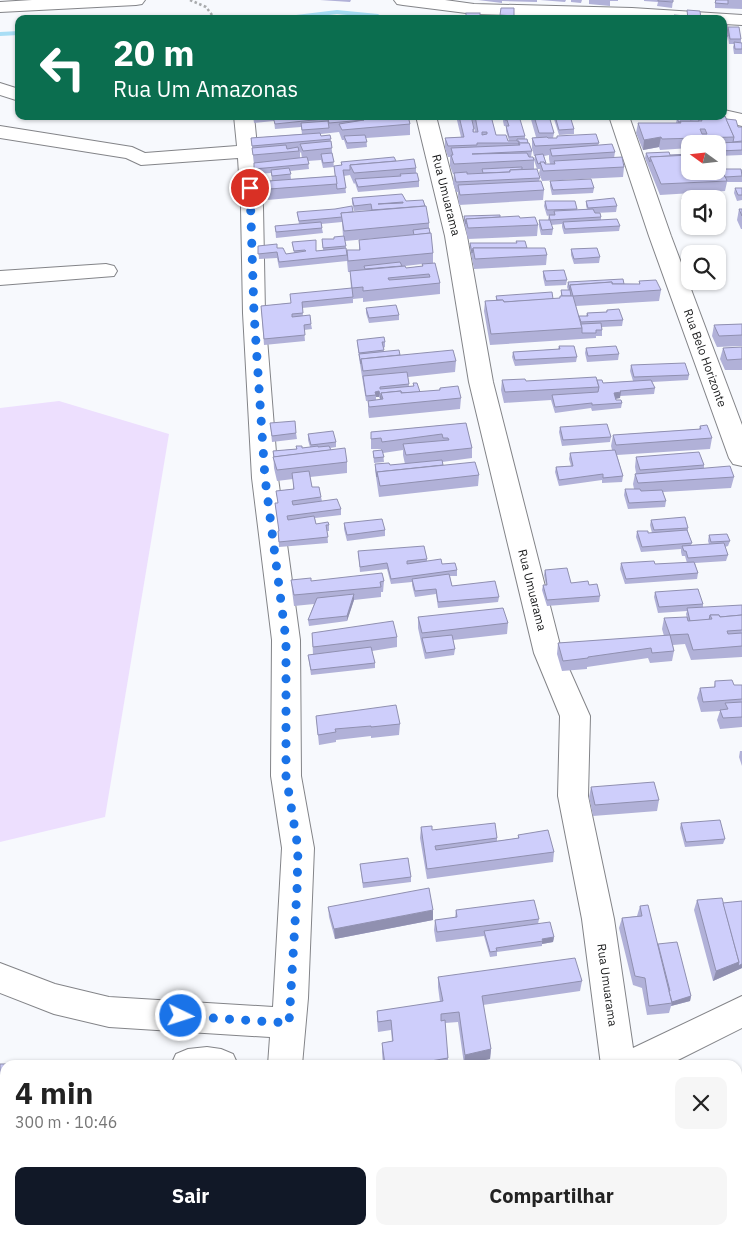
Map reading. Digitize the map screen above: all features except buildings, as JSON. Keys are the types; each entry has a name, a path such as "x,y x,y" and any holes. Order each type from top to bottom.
{"street":[{"path":"0,7 136,0"},
{"path":"407,5 474,9 633,7 700,15"},
{"path":"727,18 742,20"},
{"path":"0,89 15,94"},
{"path":"727,115 742,114"},
{"path":"727,116 742,120"},
{"path":"28,120 34,136"},
{"path":"244,120 252,207 254,313 265,478 286,640 286,776 298,848 285,1060"},
{"name":"Rua Umuarama","path":"427,120 456,236 481,382 548,653 575,716 573,796 598,919 617,1060"},
{"name":"Rua Belo Horizonte","path":"620,120 664,245 740,449"},
{"path":"0,132 132,153 141,159 247,151"},
{"path":"0,278 106,272"},
{"path":"0,978 54,999 109,1012 289,1023"},
{"path":"643,1060 742,1011"}],"path":[{"path":"190,0 206,7 212,15"}],"shaded area":[{"path":"59,401 169,434 105,817 0,842 0,408"}],"waterway":[{"path":"312,15 337,12 368,15"},
{"path":"0,34 15,33"}],"route":[{"path":"181,1016 289,1023 298,848 286,776 286,640 265,478 254,313 250,188"}]}
